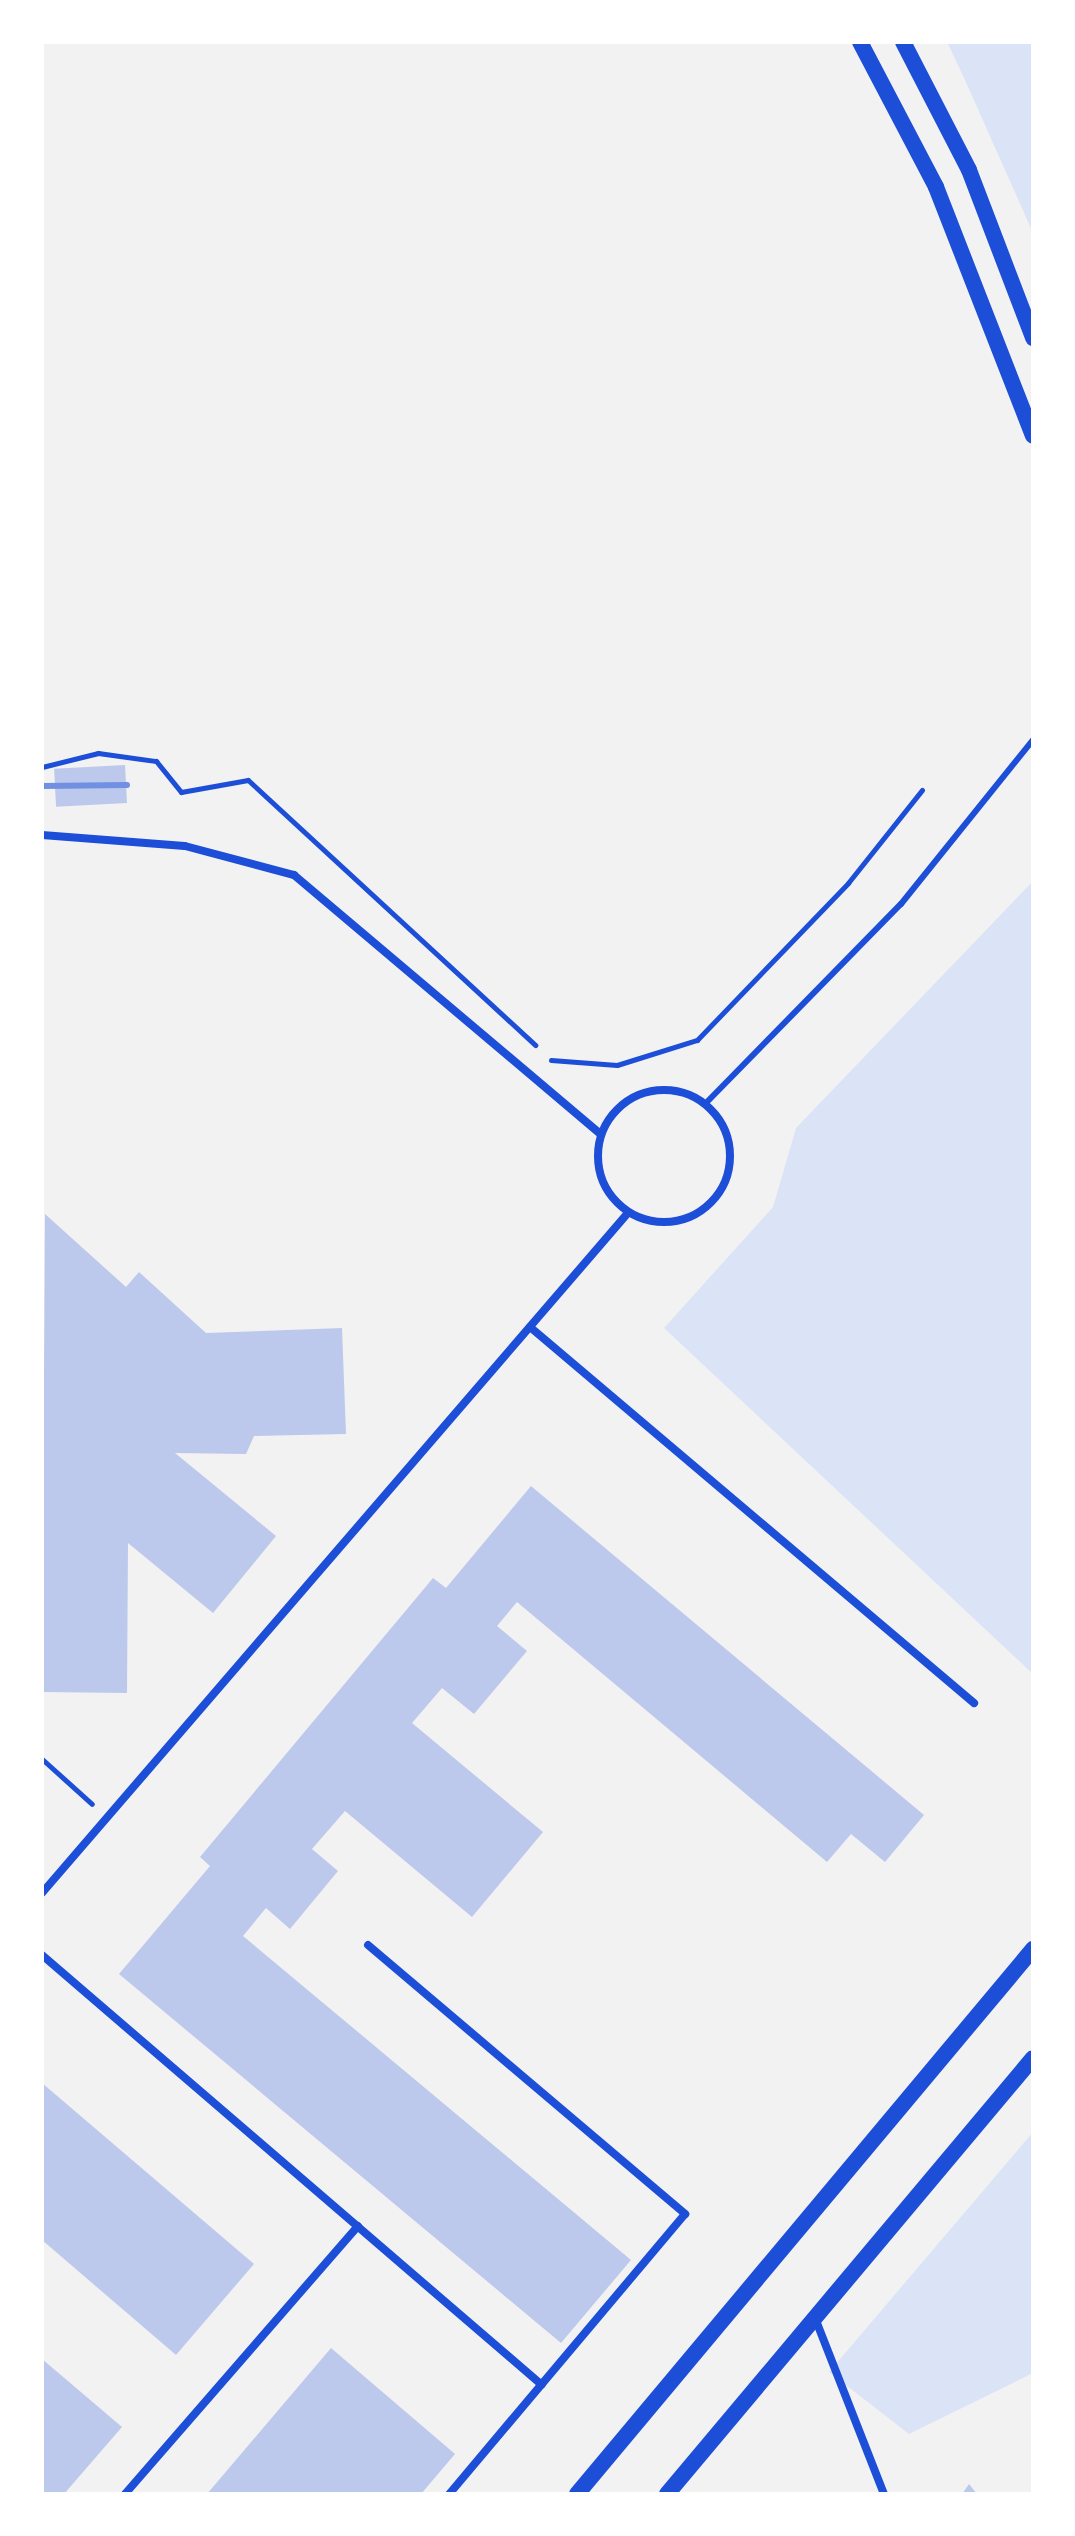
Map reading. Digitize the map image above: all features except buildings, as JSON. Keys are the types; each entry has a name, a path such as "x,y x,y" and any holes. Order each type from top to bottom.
{"main road":[{"path":"860,42 936,187 1033,436"},
{"path":"903,42 969,170 1033,338"},
{"path":"577,2494 1033,1949"},
{"path":"667,2494 1033,2058"}],"street":[{"path":"42,835 185,846 294,875 600,1134"},
{"path":"672,1090 705,1104 719,1119 731,1157 718,1195 687,1219 667,1223 628,1213 604,1185 598,1169 600,1134 621,1104 637,1095 672,1090"},
{"path":"42,1893 628,1213"},
{"path":"530,1327 974,1703"},
{"path":"368,1945 685,2214 449,2494"},
{"path":"42,1955 542,2385"},
{"path":"125,2494 358,2226"},
{"path":"815,2317 884,2494"}],"lane":[{"path":"705,1104 901,904 1033,740"}],"path":[{"path":"42,767 98,753 156,761 181,792 248,780 554,1062 617,1065 697,1040 848,883 922,790"},
{"path":"42,1759 106,1816"}],"shaded area":[{"path":"947,42 1033,42 1033,233 964,78"},
{"path":"1033,881 1033,1674 664,1328 773,1207 796,1128"},
{"path":"1033,2132 1033,2373 909,2434 829,2372"}],"railway":[{"path":"42,786 127,785"}]}
